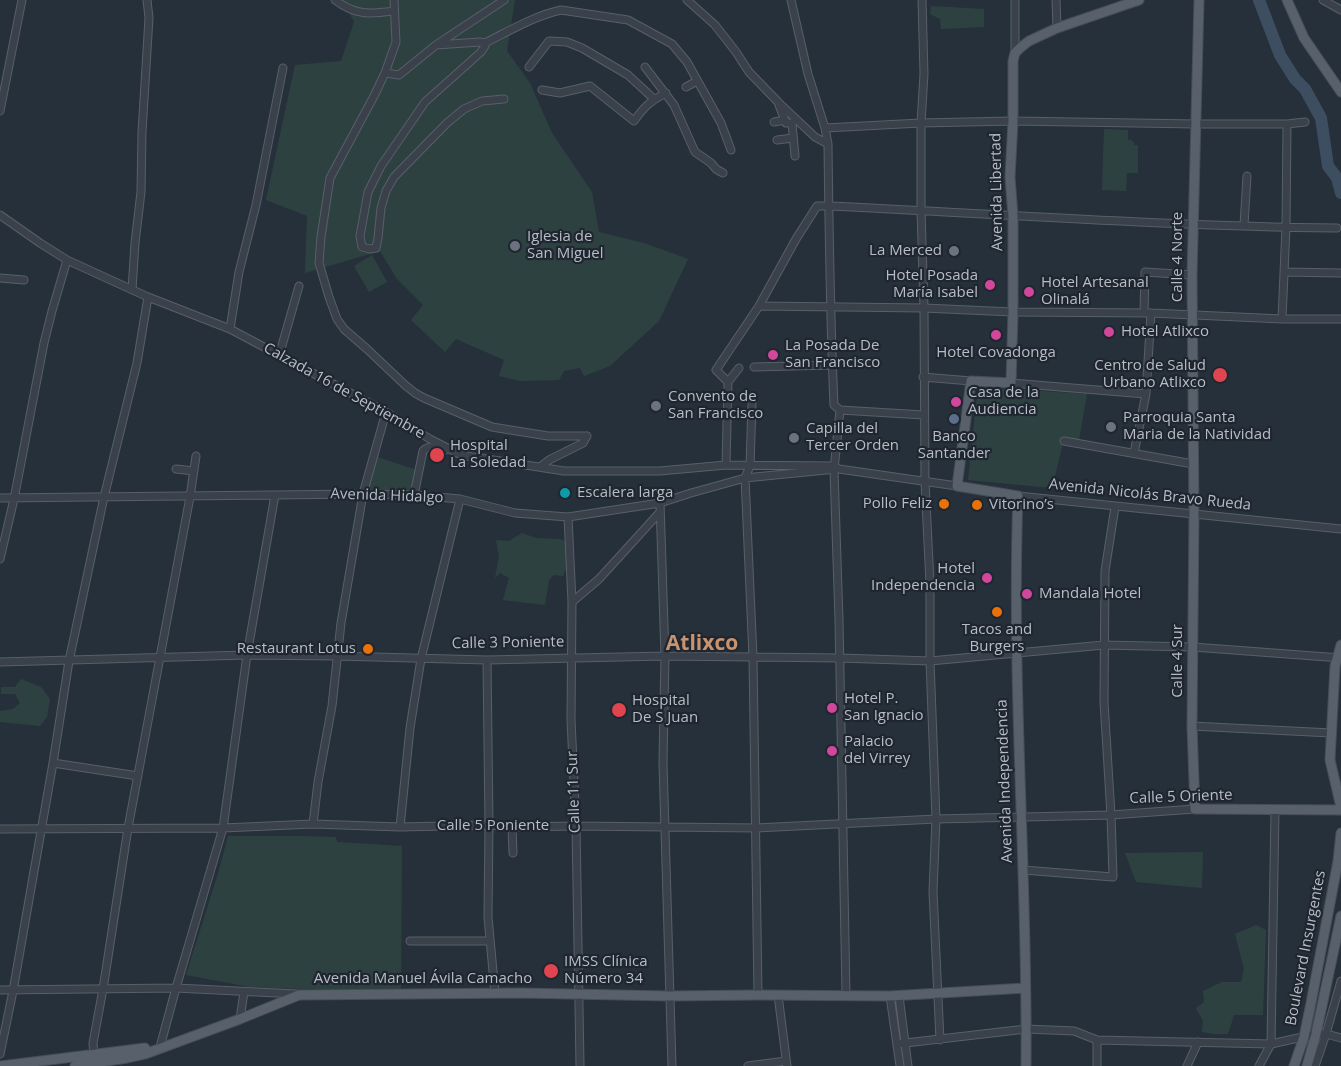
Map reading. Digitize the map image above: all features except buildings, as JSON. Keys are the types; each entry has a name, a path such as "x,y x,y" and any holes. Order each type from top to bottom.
{"main road":[{"path":"1015,53 1029,41 1057,28 1140,0"},
{"name":"Calle 4 Norte","path":"1194,514 1192,275 1199,0"},
{"path":"1287,0 1304,38 1339,86"},
{"name":"Avenida Libertad","path":"1011,383 1013,216 1010,177 1015,53"},
{"path":"957,486 971,381 1011,383"},
{"name":"Avenida Nicolás Bravo Rueda","path":"957,486 1018,496"},
{"name":"Avenida Independencia","path":"1018,496 1016,652 1022,817 1026,1066"},
{"name":"Calle 4 Sur","path":"1194,514 1192,726 1195,809"},
{"path":"1341,645 1335,666 1330,760 1341,809"},
{"name":"Calle 5 Oriente","path":"1195,809 1275,811 1341,809"},
{"name":"Boulevard Insurgentes","path":"1294,1066 1304,1037 1338,861 1341,833"},
{"name":"Boulevard Insurgentes","path":"1307,1066 1321,1034 1341,916"},
{"name":"Avenida Manuel Ávila Camacho","path":"299,995 495,993 894,996 1025,988"},
{"path":"2,1066 94,1059 113,1060 240,1019 299,995"},
{"path":"75,1066 94,1059"}],"street":[{"path":"0,111 3,71 22,0"},
{"path":"132,290 141,192 149,18 147,0"},
{"path":"335,0 365,14 394,11"},
{"path":"393,0 396,42 374,96 330,178 319,263 323,281 337,319 344,329 415,393 492,427 548,436 587,436 583,443 540,467"},
{"path":"385,73 399,75 493,3 504,0"},
{"path":"687,0 715,25 749,72 812,139 828,144"},
{"path":"790,0 828,144 834,405 840,410 924,415"},
{"path":"922,0 924,74 921,123 923,377 936,819 933,892 940,1040"},
{"name":"Avenida Libertad","path":"1015,0 1015,53"},
{"path":"1056,0 1057,28"},
{"path":"1323,0 1341,10"},
{"path":"436,45 484,43 528,21 561,10 634,22 672,44 687,62 721,123 732,150"},
{"path":"530,67 549,41 567,42 582,48 628,75 654,99"},
{"path":"484,43 481,52 425,102 381,166 368,192 360,236 362,247 376,248 381,208 386,190 394,177 464,109 482,101 504,99"},
{"path":"645,67 674,105 694,152 723,173"},
{"path":"230,329 239,272 256,205 283,68"},
{"path":"686,87 697,81"},
{"path":"542,90 560,93 590,86 634,121 646,105 666,93"},
{"path":"778,103 786,123 792,123 795,156"},
{"path":"774,123 785,120"},
{"path":"825,128 1013,121 1196,124 1305,122"},
{"path":"1282,319 1287,124"},
{"path":"777,140 793,138"},
{"path":"1244,225 1246,176"},
{"path":"728,382 716,370 759,306 817,206 1338,228"},
{"name":"Calzada 16 de Septiembre","path":"0,215 67,260 148,297 230,329 386,412 461,455 564,471 649,471 726,465 750,466"},
{"path":"0,559 44,343 67,260"},
{"path":"1134,453 1146,394 1148,313 1145,272 1192,275"},
{"path":"1284,272 1341,273"},
{"path":"0,278 24,280"},
{"path":"279,356 299,286"},
{"path":"0,1054 42,829 69,661 104,497 137,363 148,297"},
{"path":"759,306 1341,319"},
{"path":"754,367 832,364"},
{"path":"726,465 728,382 739,368"},
{"path":"923,377 971,381"},
{"path":"1011,383 1146,394"},
{"path":"752,403 750,466 745,478 753,657 758,995"},
{"path":"840,410 836,468 846,995"},
{"path":"313,824 332,706 341,623 363,494 386,412"},
{"path":"1064,441 1193,464"},
{"path":"414,495 423,451 426,448 431,446 461,455"},
{"path":"94,1059 93,1043 128,828 196,456"},
{"name":"Avenida Hidalgo","path":"750,466 836,468 957,486"},
{"name":"Avenida Hidalgo","path":"0,498 414,495 460,499 515,513 568,517 660,503 745,478 836,468"},
{"path":"176,469 194,471"},
{"path":"162,1046 176,988 223,828 247,655 275,495"},
{"name":"Avenida Nicolás Bravo Rueda","path":"1018,496 1341,529"},
{"path":"400,828 410,728 421,659 460,499"},
{"path":"660,503 665,656 663,763 672,1066"},
{"path":"1023,870 1113,877 1104,702 1104,645 1105,571 1115,507"},
{"path":"572,602 599,579 660,512"},
{"name":"Calle 11 Sur","path":"568,517 572,602 571,720 576,826 580,1066"},
{"name":"Calle 3 Poniente","path":"0,662 247,655 486,660 665,656 930,661 1104,645 1193,647 1339,657"},
{"path":"486,660 488,917 495,993"},
{"path":"1192,726 1331,733"},
{"path":"53,763 138,776"},
{"name":"Calle 5 Oriente","path":"1022,817 1111,815 1195,809"},
{"path":"1259,1066 1271,1044 1275,811"},
{"name":"Calle 5 Poniente","path":"0,829 223,828 313,824 400,828 489,825 756,828 1022,817"},
{"path":"512,827 513,853"},
{"path":"410,941 490,941"},
{"name":"Boulevard Insurgentes","path":"1315,1066 1321,1034 1341,981"},
{"name":"Avenida Manuel Ávila Camacho","path":"0,990 176,988 299,995"},
{"path":"240,1019 244,992"},
{"path":"748,1066 787,1063 778,995"},
{"path":"894,996 901,1043 908,1066"},
{"path":"901,1043 1026,1029 1074,1031 1097,1040 1271,1044 1321,1034 1341,1038"},
{"path":"1097,1040 1097,1066"},
{"path":"1187,1066 1198,1042"},
{"path":"900,1066 901,1043"}],"shaded area":[{"path":"342,0 515,0 507,51 530,83 552,133 592,192 599,232 644,243 688,259 659,321 610,366 584,376 580,368 564,371 559,380 521,381 499,376 504,360 456,339 445,352 411,320 423,305 397,279 380,251 305,273 307,216 266,200 295,65 341,61 354,22"},
{"path":"931,6 984,9 984,27 941,29 940,19 930,14"},
{"path":"1104,129 1128,130 1128,140 1138,145 1138,173 1127,173 1126,191 1102,190"},
{"path":"372,255 387,282 369,292 354,266"},
{"path":"978,387 1087,394 1079,440 1064,439 1052,488 968,480"},
{"path":"374,456 417,470 412,491 365,490"},
{"path":"522,533 536,538 560,539 567,542 566,569 563,576 554,575 549,580 545,605 503,600 509,578 500,573 495,578 499,556 496,540 509,541"},
{"path":"21,679 41,687 50,699 47,717 40,726 0,722 0,711 13,709 20,703 15,694 1,694 1,687 15,687"},
{"path":"228,836 336,837 337,842 402,846 401,992 250,987 186,975"},
{"path":"1203,852 1202,888 1136,882 1125,853"},
{"path":"1256,925 1266,930 1263,1015 1234,1015 1228,1034 1202,1032 1203,1021 1196,1008 1204,1002 1203,991 1222,982 1241,982 1244,969 1235,934"}],"waterway":[{"path":"1259,0 1280,55 1295,79 1305,89 1321,118 1328,166 1337,178 1341,193"}],"place":[{"name":"Iglesia de San Miguel","path":"515,246"},
{"name":"La Merced","path":"954,251"},
{"name":"Hotel Posada María Isabel","path":"990,285"},
{"name":"Hotel Artesanal Olinalá","path":"1029,292"},
{"name":"Hotel Atlixco","path":"1109,332"},
{"name":"Hotel Covadonga","path":"996,335"},
{"name":"La Posada De San Francisco","path":"773,355"},
{"name":"Centro de Salud Urbano Atlixco","path":"1220,375"},
{"name":"Casa de la Audiencia","path":"956,402"},
{"name":"Convento de San Francisco","path":"656,406"},
{"name":"Banco Santander","path":"954,419"},
{"name":"Parroquia Santa Maria de la Natividad","path":"1111,427"},
{"name":"Capilla del Tercer Orden","path":"794,438"},
{"name":"Hospital La Soledad","path":"437,455"},
{"name":"Escalera larga","path":"565,493"},
{"name":"Pollo Feliz","path":"944,504"},
{"name":"Vitorino’s","path":"977,505"},
{"name":"Hotel Independencia","path":"987,578"},
{"name":"Mandala Hotel","path":"1027,594"},
{"name":"Tacos and Burgers","path":"997,612"},
{"name":"Restaurant Lotus","path":"368,649"},
{"name":"Hotel P. San Ignacio","path":"832,708"},
{"name":"Hospital De S Juan","path":"619,710"},
{"name":"Palacio del Virrey","path":"832,751"},
{"name":"IMSS Clínica Número 34","path":"551,971"}],"district":[{"name":"Atlixco","path":"702,644"}]}
